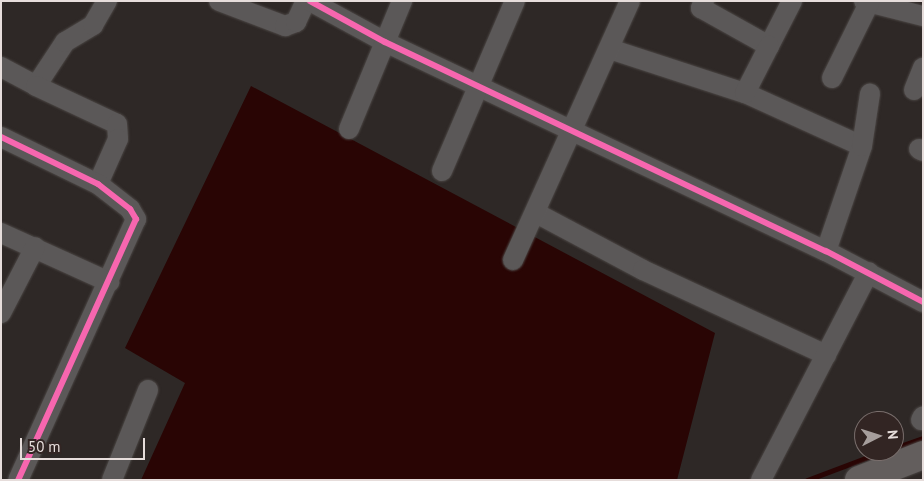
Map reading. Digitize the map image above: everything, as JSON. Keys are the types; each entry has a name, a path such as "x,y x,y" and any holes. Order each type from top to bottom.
{"highway":[{"path":"859,480 923,455"}],"street":[{"path":"36,86 65,42 93,25 107,1"},
{"path":"219,1 285,26 296,22 306,1"},
{"path":"310,1 385,42 868,272 920,294"},
{"path":"349,129 402,1"},
{"path":"442,172 515,1"},
{"path":"513,260 536,213 630,1"},
{"path":"704,1 701,8 769,46"},
{"path":"745,93 792,1"},
{"path":"832,78 866,2 905,6 923,16"},
{"path":"610,48 745,93 862,146"},
{"path":"1,68 117,124 118,139 98,184"},
{"path":"914,90 923,68"},
{"path":"826,251 862,146 870,94"},
{"path":"1,137 98,184 130,209 136,219 18,480"},
{"path":"536,213 643,270 826,355"},
{"path":"1,233 109,282"},
{"path":"1,313 35,247"},
{"path":"761,480 868,272"},
{"path":"112,480 148,390"}],"shaded area":[{"path":"251,86 715,333 677,480 141,480 185,383 125,348"}],"waterway":[{"path":"904,445 923,438"},
{"path":"807,480 857,461"}],"cycle path":[{"path":"310,1 385,42 826,251 923,302"},
{"path":"1,137 98,184 130,209 136,219 18,480"}]}
